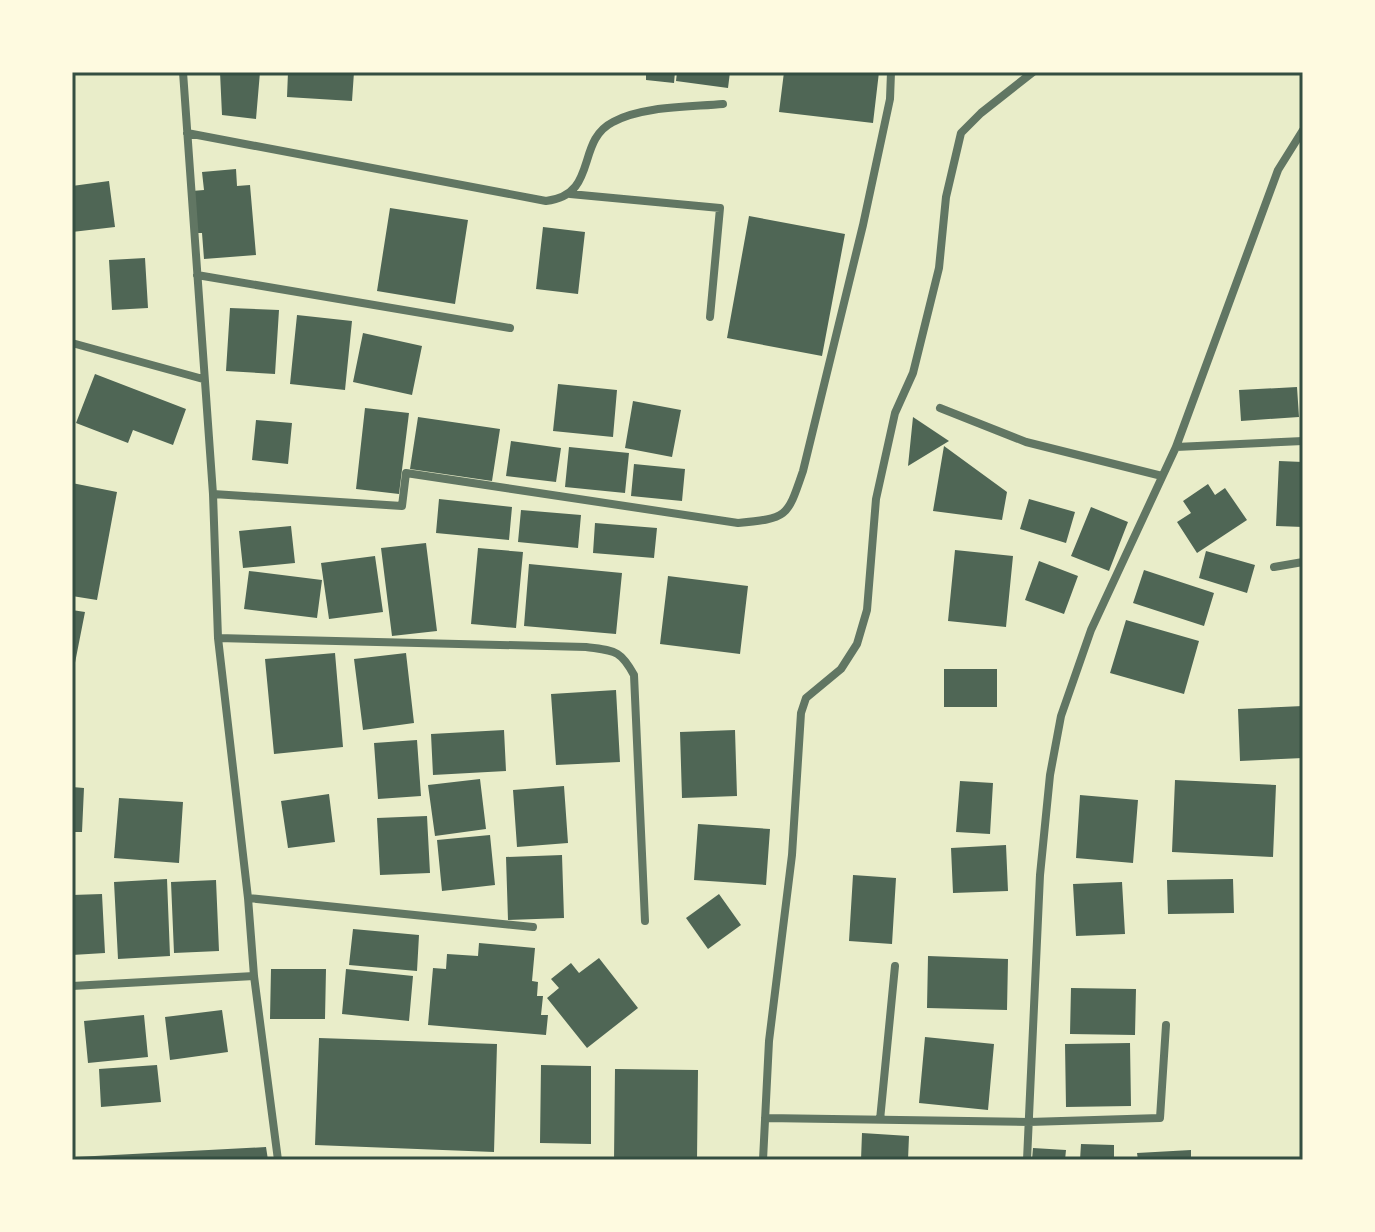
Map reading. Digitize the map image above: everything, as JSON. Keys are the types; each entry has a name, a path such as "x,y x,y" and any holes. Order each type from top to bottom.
{"street":[{"path":"183,72 213,494 218,638 254,976 278,1160"},
{"path":"213,494 402,506 406,473 738,523 777,518 791,508 803,471 863,225 890,99 891,72"},
{"path":"763,1160 769,1041 792,855 801,713 806,698 841,669 857,644 867,610 876,499 895,413 913,373 939,268 946,197 961,133 1033,72"},
{"path":"187,133 546,201 562,199 578,185 597,135 611,122 630,115 723,104"},
{"path":"1027,1160 1040,875 1050,775 1061,716 1091,630 1176,447 1278,170 1303,130"},
{"path":"570,194 720,208 710,317"},
{"path":"197,275 510,328"},
{"path":"72,343 203,379"},
{"path":"940,408 1026,442 1162,476"},
{"path":"1176,447 1303,441"},
{"path":"1274,567 1303,562"},
{"path":"218,638 586,647 609,650 624,657 634,675 645,921"},
{"path":"248,898 533,927"},
{"path":"880,1120 895,966"},
{"path":"72,986 254,976"},
{"path":"765,1118 1029,1122 1160,1118 1166,1025"}],"building":[{"path":"220,72 260,72 256,119 222,115"},
{"path":"288,72 354,72 352,101 287,97"},
{"path":"646,72 675,72 674,83 646,80"},
{"path":"677,72 730,72 728,88 676,81"},
{"path":"784,72 879,72 873,123 779,112"},
{"path":"236,169 237,186 250,185 256,255 204,259 202,233 195,233 192,191 204,190 202,172"},
{"path":"109,181 115,227 72,232 72,186"},
{"path":"390,208 468,220 455,304 377,291"},
{"path":"749,216 845,234 822,356 727,338"},
{"path":"543,227 585,232 578,294 536,289"},
{"path":"145,258 148,308 112,310 109,260"},
{"path":"230,308 279,310 275,374 226,371"},
{"path":"297,315 352,321 345,390 290,384"},
{"path":"363,333 422,346 412,395 353,382"},
{"path":"95,374 186,409 173,445 133,430 128,443 76,423"},
{"path":"558,384 617,390 613,437 553,431"},
{"path":"1297,387 1299,417 1241,421 1239,390"},
{"path":"633,401 681,410 672,457 625,448"},
{"path":"365,408 409,413 399,494 356,489"},
{"path":"418,417 500,429 492,481 410,469"},
{"path":"913,417 949,441 908,466"},
{"path":"256,420 292,423 288,464 252,460"},
{"path":"511,441 561,448 556,482 506,476"},
{"path":"944,446 1007,492 1002,520 933,511"},
{"path":"569,447 629,453 625,493 565,487"},
{"path":"1279,461 1303,462 1303,527 1276,526"},
{"path":"634,464 685,469 682,501 631,496"},
{"path":"72,483 117,492 97,600 72,596"},
{"path":"1208,484 1215,495 1225,488 1247,520 1197,553 1177,522 1191,513 1183,501"},
{"path":"439,499 512,507 509,540 436,533"},
{"path":"1029,499 1075,512 1066,543 1020,529"},
{"path":"1091,507 1128,522 1109,571 1071,556"},
{"path":"521,510 581,515 578,548 518,542"},
{"path":"595,523 657,528 654,558 593,553"},
{"path":"291,526 295,563 243,568 239,531"},
{"path":"426,543 437,631 392,636 381,548"},
{"path":"478,548 523,552 516,628 471,624"},
{"path":"955,550 1013,556 1006,627 948,621"},
{"path":"1206,551 1255,565 1247,593 1199,578"},
{"path":"375,556 383,612 329,619 321,563"},
{"path":"1039,561 1078,576 1064,614 1025,600"},
{"path":"529,564 622,573 616,634 524,626"},
{"path":"1144,570 1214,593 1204,626 1133,603"},
{"path":"249,571 322,580 317,618 244,609"},
{"path":"668,576 748,586 740,654 660,644"},
{"path":"72,610 85,612 73,673 72,673"},
{"path":"1126,620 1199,641 1184,694 1110,673"},
{"path":"335,653 343,747 274,754 265,659"},
{"path":"406,653 414,723 363,730 354,659"},
{"path":"944,669 997,669 997,707 944,707"},
{"path":"616,690 620,762 556,765 551,694"},
{"path":"1303,706 1303,758 1240,761 1238,709"},
{"path":"504,730 506,771 433,775 431,734"},
{"path":"735,730 737,796 682,798 680,732"},
{"path":"417,740 421,796 378,799 374,743"},
{"path":"480,779 486,829 435,836 428,785"},
{"path":"1175,780 1276,785 1273,857 1172,852"},
{"path":"960,781 993,783 990,834 956,832"},
{"path":"564,786 568,843 517,847 513,790"},
{"path":"72,787 84,788 82,832 72,832"},
{"path":"329,794 335,842 288,848 281,801"},
{"path":"1080,795 1138,800 1133,863 1076,858"},
{"path":"119,798 183,802 179,863 114,858"},
{"path":"427,816 430,873 380,875 377,818"},
{"path":"698,824 770,829 766,885 694,880"},
{"path":"490,835 495,885 442,891 437,840"},
{"path":"1006,845 1008,891 953,893 951,848"},
{"path":"562,855 564,918 508,920 506,857"},
{"path":"853,875 896,878 892,944 849,941"},
{"path":"167,879 170,956 118,959 114,882"},
{"path":"1233,879 1234,913 1168,914 1167,880"},
{"path":"216,880 219,951 174,953 171,882"},
{"path":"1122,882 1125,934 1076,936 1073,884"},
{"path":"102,894 105,953 72,955 72,895"},
{"path":"719,894 741,925 708,949 686,918"},
{"path":"353,929 419,935 417,971 349,965"},
{"path":"479,943 535,948 532,981 538,982 537,996 543,996 541,1015 548,1015 546,1035 428,1025 433,968 446,969 447,954 478,956"},
{"path":"928,956 1008,959 1007,1010 927,1008"},
{"path":"599,958 638,1008 587,1048 547,998 559,988 551,979 571,963 579,973"},
{"path":"271,969 326,969 325,1019 270,1019"},
{"path":"346,969 413,976 409,1021 342,1014"},
{"path":"1071,988 1136,989 1135,1035 1070,1034"},
{"path":"222,1010 228,1052 170,1060 165,1017"},
{"path":"144,1015 148,1057 88,1063 84,1021"},
{"path":"925,1037 994,1044 988,1110 919,1103"},
{"path":"319,1038 497,1044 494,1152 315,1145"},
{"path":"1130,1043 1131,1106 1066,1107 1065,1044"},
{"path":"157,1065 161,1102 101,1107 99,1069"},
{"path":"541,1065 591,1066 591,1144 540,1143"},
{"path":"615,1069 698,1070 697,1160 614,1160"},
{"path":"862,1133 909,1136 908,1160 861,1160"},
{"path":"1081,1144 1114,1145 1114,1160 1080,1160"},
{"path":"266,1147 268,1160 76,1160 76,1157"},
{"path":"1033,1148 1066,1150 1065,1160 1032,1160"},
{"path":"1191,1150 1191,1160 1138,1160 1137,1153"}]}
